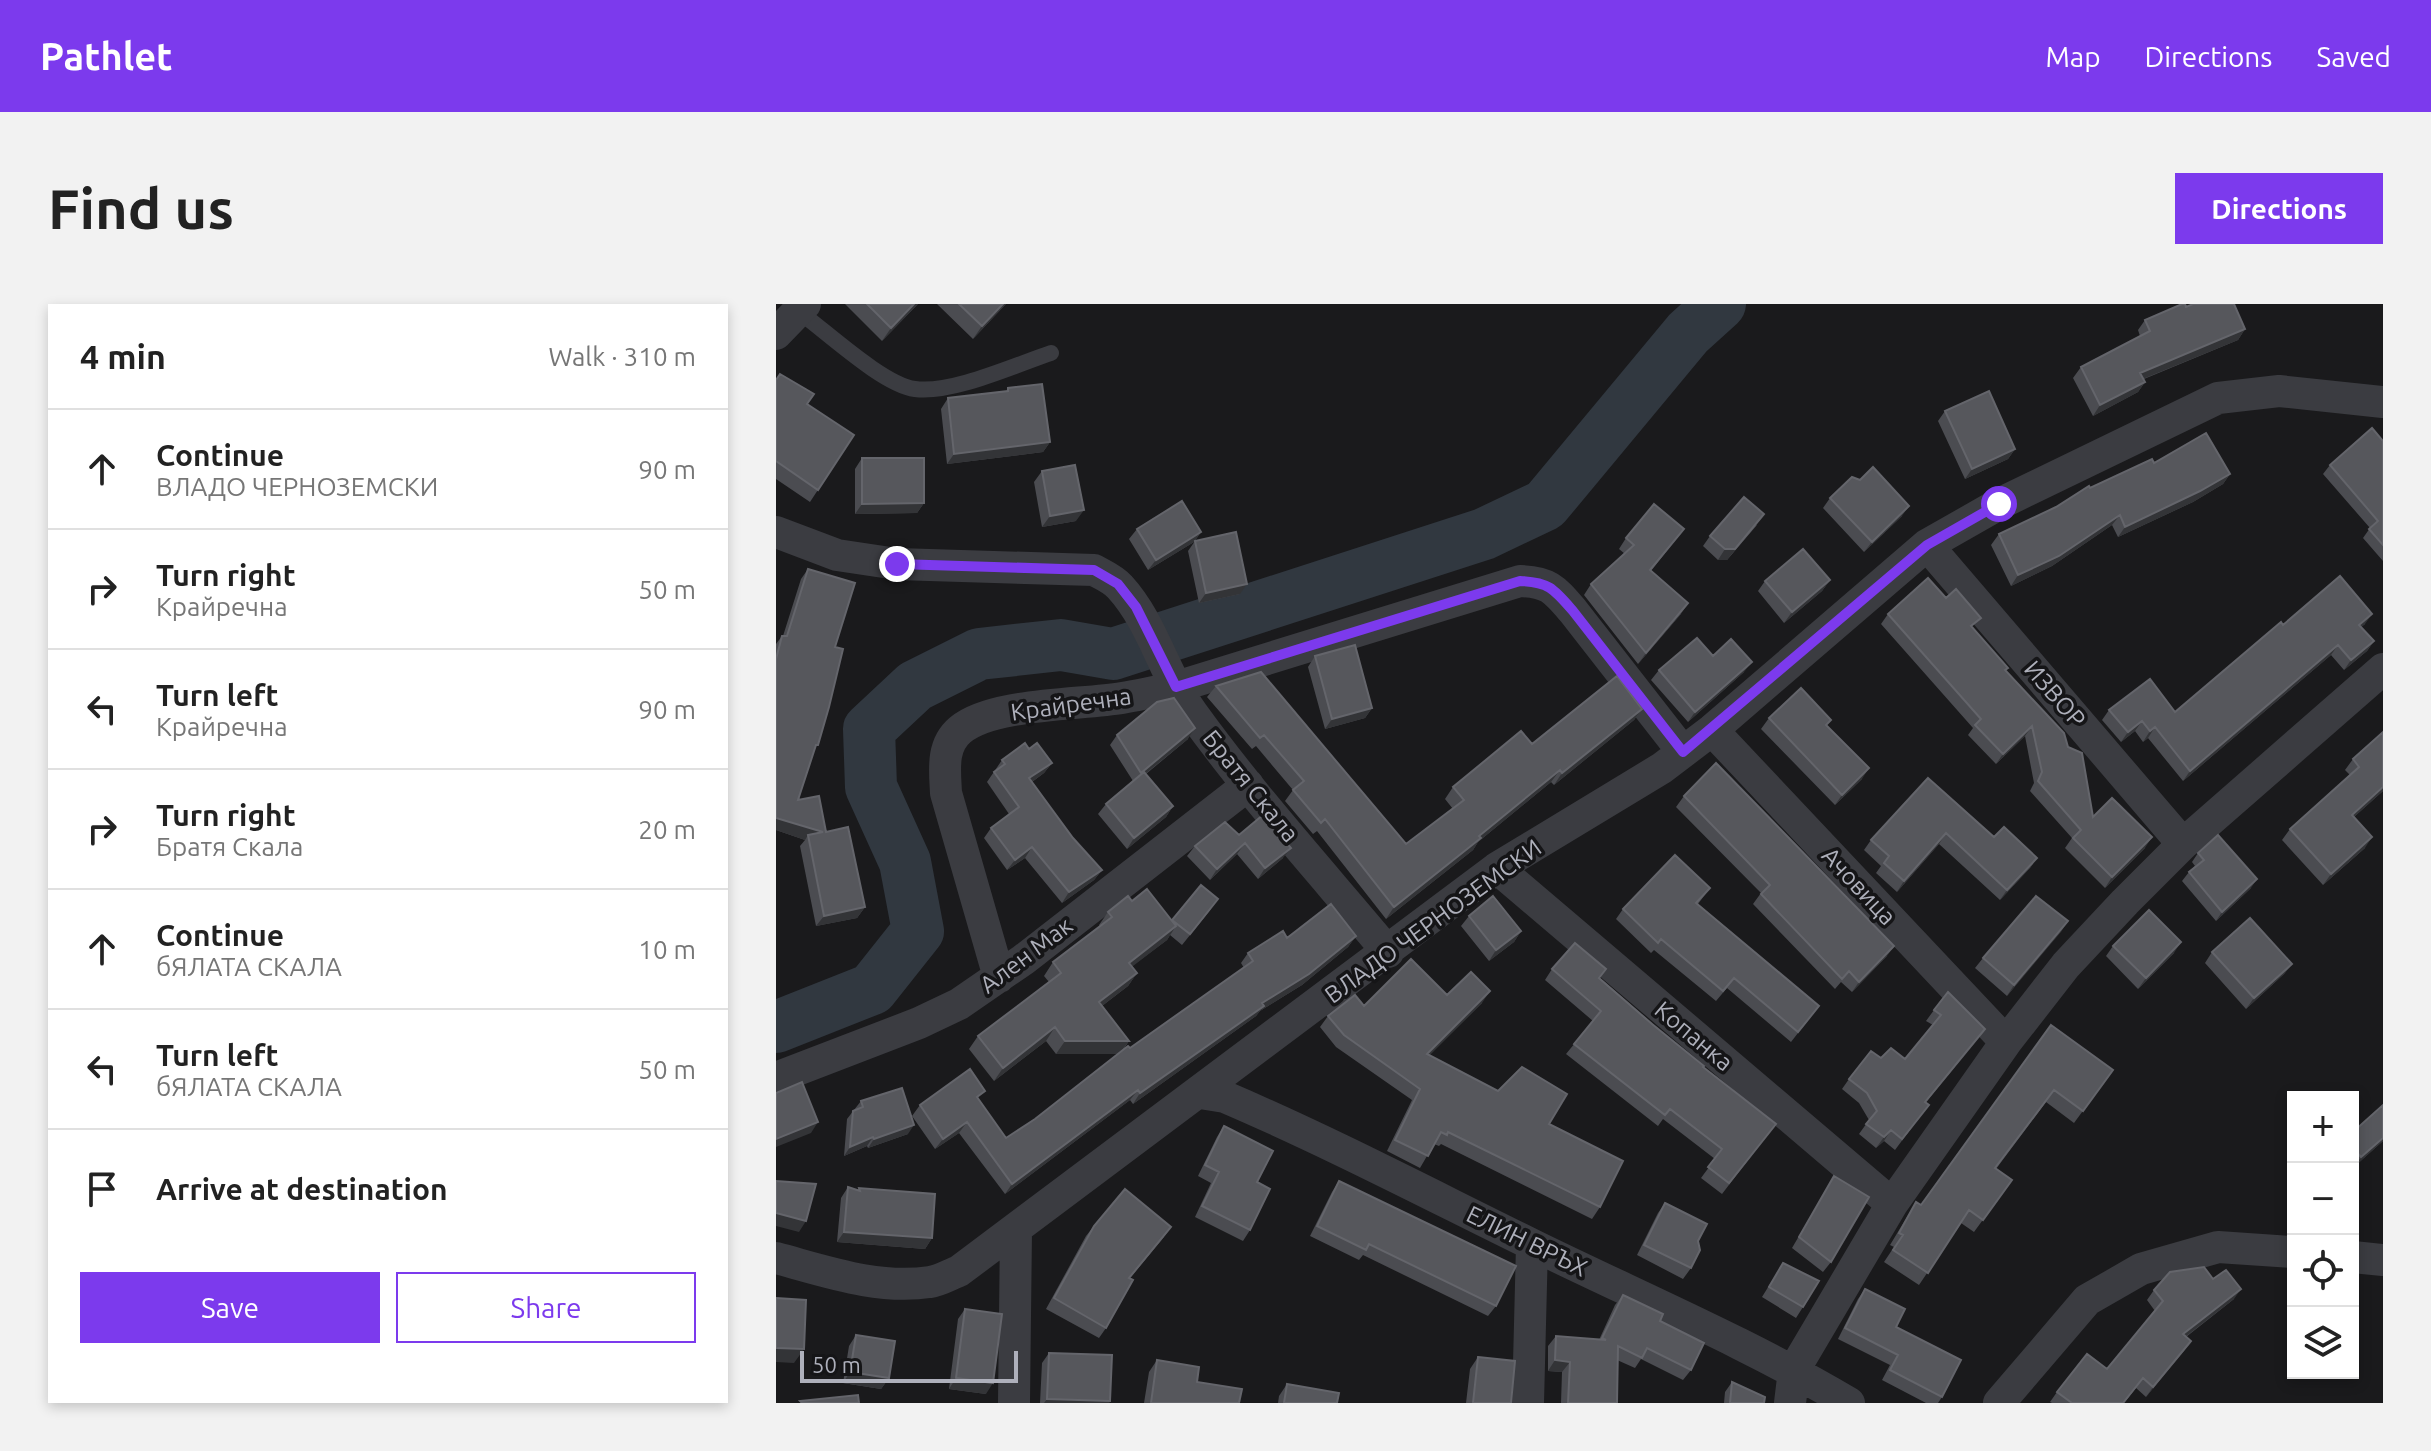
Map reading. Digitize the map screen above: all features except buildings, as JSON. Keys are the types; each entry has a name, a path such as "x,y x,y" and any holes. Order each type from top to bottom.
{"street":[{"path":"776,334 802,307"},
{"name":"ВЛАДО ЧЕРНОЗЕМСКИ","path":"776,1258 857,1279 900,1284 933,1282 959,1271 1497,868 1662,768 1712,730 1927,545 1999,504 2218,398 2279,391 2383,402"},
{"name":"Братя Скала","path":"776,532 837,555 897,564 1094,570 1118,584 1136,607 1192,712 1248,785 1388,952"},
{"name":"ИЗВОР","path":"1927,545 2183,844"},
{"name":"Крайречна","path":"999,977 946,793 944,766 948,747 959,731 978,720 1010,712 1122,698 1520,581 1540,582 1555,590 1683,752"},
{"path":"1790,1403 1794,1370 1892,1204 2006,1042 2066,965 2183,844 2383,669"},
{"name":"Ачовица","path":"1712,730 2006,1042"},
{"name":"Ален Мак","path":"776,1078 919,1023 959,1004 999,977 1248,785"},
{"name":"Копанка","path":"1497,868 1892,1204"},
{"name":"ЕЛИН ВРЪХ","path":"1200,1093 1225,1097 1247,1106 1376,1166 1532,1245 1794,1370 1849,1403"},
{"path":"1014,1403 1016,1230"},
{"path":"1528,1403 1532,1245"},
{"path":"1999,1403 2087,1300 2141,1269 2218,1247 2287,1252"},
{"path":"2359,1258 2383,1260"}],"lane":[{"path":"802,307 883,376 914,389 949,387 1051,353"}],"waterway":[{"path":"776,1027 872,989 918,931 905,862 871,787 869,729 915,686 979,654 1061,645 1113,654 1484,534 1545,505 1688,333 1720,304"}],"route":[{"path":"897,564 1094,570 1118,584 1136,607 1176,687 1520,581 1540,582 1555,590 1573,611 1683,752 1927,545 1999,504"}]}
